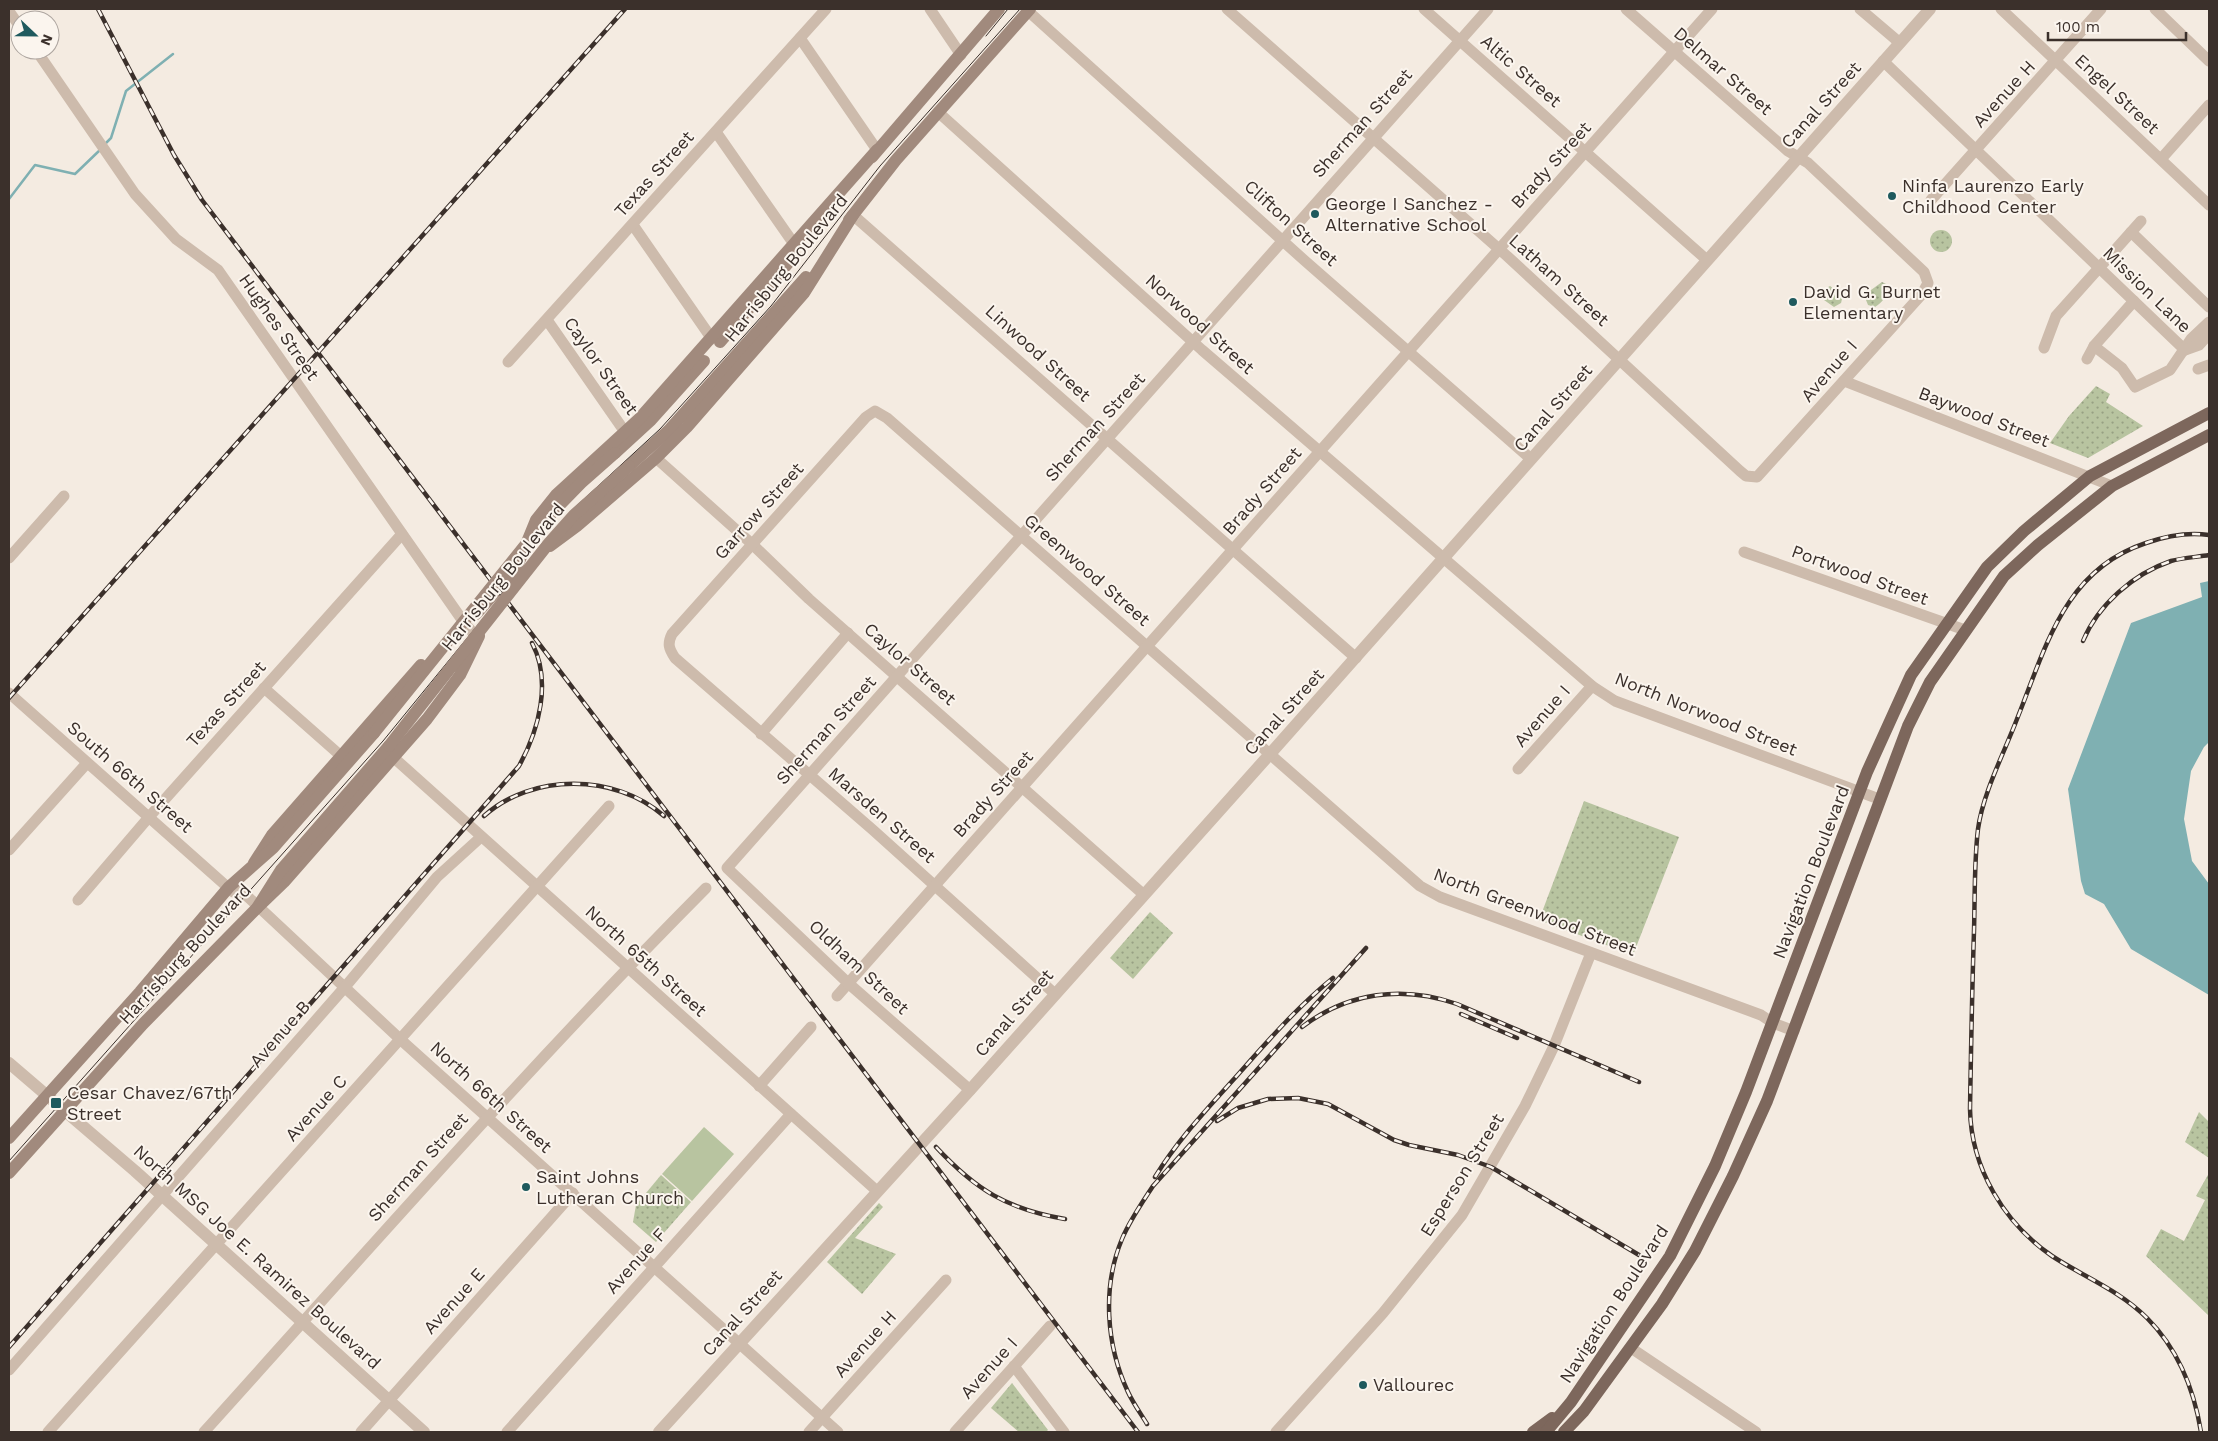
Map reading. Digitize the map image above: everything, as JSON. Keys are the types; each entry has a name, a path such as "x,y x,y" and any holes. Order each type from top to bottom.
{"main road":[{"name":"Harrisburg Boulevard","path":"9,1138 140,992 229,887 254,863 274,848 374,733 562,501 651,420 762,296 877,150 999,9"},
{"name":"Harrisburg Boulevard","path":"9,1173 143,1024 257,908 281,870 391,752 549,543 574,515 669,430 779,309 896,160 1029,10"},
{"path":"254,863 272,835 436,649 465,624 516,569 536,520 556,495 625,432 712,339 877,150"},
{"path":"391,752 451,688 478,638 504,597 540,555 656,458 686,427 790,312 817,275 853,215"},
{"name":"Navigation Boulevard","path":"1546,1432 1571,1402 1670,1256 1715,1166 1773,1024 1859,793 1890,718 1911,675 1945,623 1987,566 2024,531 2090,476 2209,413"},
{"name":"Navigation Boulevard","path":"1564,1432 1584,1412 1662,1304 1694,1251 1733,1176 1768,1101 1879,799 1908,726 1930,682 2004,576 2038,545 2112,486 2209,435"},
{"path":"536,520 558,540"},
{"path":"1746,1092 1768,1101"},
{"path":"1613,1342 1631,1348"},
{"path":"1533,1432 1571,1402"},
{"path":"1571,1432 1584,1412"}],"street":[{"name":"Texas Street","path":"508,362 634,225 826,9"},
{"path":"930,9 961,55"},
{"name":"Latham Street","path":"1228,9 1620,359 1740,471 1753,477"},
{"name":"Altic Street","path":"1424,9 1707,260"},
{"name":"Sherman Street","path":"728,868 1488,9"},
{"name":"Delmar Street","path":"1626,9 1798,158 1808,163 1924,272 1928,283"},
{"name":"Brady Street","path":"837,996 1712,9"},
{"path":"1860,9 1900,42"},
{"name":"Canal Street","path":"659,1432 970,1090 1143,894 1356,658 1930,9"},
{"name":"Engel Street","path":"2002,9 2209,205"},
{"name":"Avenue H","path":"1931,200 2056,61 2100,9"},
{"path":"2155,9 2209,61"},
{"name":"Clifton Street","path":"1029,10 1531,460"},
{"path":"800,38 877,150"},
{"name":"Hughes Street","path":"43,60 135,194 176,239 218,270 465,624 478,638"},
{"name":"Mission Lane","path":"1883,61 2185,350"},
{"path":"2160,159 2209,105"},
{"name":"Norwood Street","path":"938,112 1193,342 1319,452 1444,557"},
{"path":"716,132 794,244"},
{"name":"Linwood Street","path":"853,215 1356,658"},
{"path":"2044,348 2056,316 2141,221"},
{"path":"634,225 712,339"},
{"path":"2131,232 2209,307"},
{"name":"Avenue I","path":"1753,477 1761,475 1922,294 1928,283"},
{"path":"2088,359 2094,346 2134,301"},
{"name":"Caylor Street","path":"547,320 625,432"},
{"path":"2094,346 2122,368 2135,387 2170,370 2185,350 2191,338 2209,322"},
{"path":"2185,350 2199,345 2209,334"},
{"name":"Baywood Street","path":"1844,381 2112,486"},
{"name":"Garrow Street","path":"668,642 672,634 866,417 875,411 880,414"},
{"name":"Greenwood Street","path":"880,414 1270,754"},
{"name":"Caylor Street","path":"656,458 848,633 898,675 1143,894"},
{"path":"9,558 64,496"},
{"name":"Texas Street","path":"78,900 149,817 402,534"},
{"name":"Portwood Street","path":"1744,552 1965,630"},
{"name":"North Norwood Street","path":"1444,557 1592,686 1616,701 1879,799"},
{"path":"761,734 848,633"},
{"name":"Marsden Street","path":"668,642 669,650 675,658 935,885 1055,994"},
{"name":"Avenue I","path":"1518,770 1592,686"},
{"path":"264,688 341,756"},
{"name":"South 66th Street","path":"9,693 229,887 242,892 257,908"},
{"name":"North 65th Street","path":"391,752 481,837 877,1191"},
{"name":"North Greenwood Street","path":"1270,754 1420,886 1440,897 1761,1015 1773,1024 1794,1031"},
{"path":"9,850 87,762"},
{"name":"Avenue C","path":"48,1432 217,1246 609,806"},
{"name":"Avenue B","path":"9,1370 344,987 437,877 481,837"},
{"name":"Oldham Street","path":"728,868 848,983 970,1090"},
{"name":"Sherman Street","path":"204,1432 487,1117 627,967 706,888"},
{"name":"North 66th Street","path":"257,908 738,1344 838,1432"},
{"name":"Esperson Street","path":"1276,1432 1382,1313 1462,1215 1525,1106 1554,1046 1591,953"},
{"path":"759,1086 811,1027"},
{"name":"North MSG Joe E. Ramirez Boulevard","path":"9,1063 161,1195 424,1432"},
{"name":"Avenue F","path":"507,1432 792,1114"},
{"name":"Avenue E","path":"361,1432 573,1193"},
{"name":"Avenue H","path":"809,1432 946,1280"},
{"name":"Avenue I","path":"955,1432 1050,1326"},
{"path":"1631,1348 1756,1432"},
{"path":"1014,1366 1064,1432"}],"green space":[{"path":"1941,230 1949,233 1952,241 1949,249 1941,252 1933,249 1930,241 1933,233"},
{"path":"1882,282 1886,284 1887,288 1885,297 1875,307 1868,305 1866,300 1871,290"},
{"path":"1830,286 1843,295 1841,303 1834,307 1824,300 1823,290"},
{"path":"2096,386 2110,394 2106,402 2143,426 2088,458 2050,443 2069,416"},
{"path":"1584,801 1679,837 1633,955 1539,920"},
{"path":"1150,912 1173,933 1133,979 1110,958"},
{"path":"2199,1112 2209,1122 2209,1158 2185,1142"},
{"path":"704,1127 734,1154 692,1201 662,1174"},
{"path":"2209,1173 2209,1316 2146,1256 2161,1229 2184,1241 2205,1200 2196,1196"},
{"path":"661,1175 691,1202 656,1242 633,1222 636,1205"},
{"path":"879,1203 883,1207 855,1238 896,1254 862,1294 827,1262"},
{"path":"1012,1383 1048,1430 1046,1432 1019,1432 991,1408"}],"water":[{"path":"2209,581 2209,742 2204,747 2191,771 2184,819 2192,861 2209,884 2209,995 2131,949 2104,904 2085,894 2081,881 2068,789 2131,623 2202,597 2200,583"}],"waterway":[{"path":"104,145 111,138 126,91 173,54"},
{"path":"9,199 35,165 75,174 101,149"}],"tram line":[{"path":"986,36 1008,9"},
{"path":"9,1161 383,741 571,511 660,429 771,306 880,166 1020,9"}],"railway":[{"path":"98,9 174,155 202,200 1138,1432"},
{"path":"9,698 625,9"},
{"path":"2201,1432 2194,1400 2183,1370 2168,1343 2158,1330 2125,1299 2064,1264 2035,1243 2005,1211 1993,1192 1976,1152 1970,1109 1975,868 1978,829 1989,787 2038,665 2062,614 2077,592 2095,572 2118,555 2146,543 2185,534 2209,535"},
{"path":"2083,641 2107,603 2118,592 2143,574 2171,561 2209,555"},
{"path":"9,1347 519,766 537,721 542,689 538,658 532,643"},
{"path":"484,816 504,802 525,792 549,786 574,784 598,786 622,792 644,802 664,816"},
{"path":"1147,1424 1130,1396 1121,1374 1111,1336 1109,1316 1111,1277 1125,1232 1153,1186 1366,948"},
{"path":"1155,1177 1182,1138 1213,1102 1306,1001 1333,978"},
{"path":"1302,1027 1320,1015 1357,999 1376,995 1396,994 1437,998 1457,1004 1639,1082"},
{"path":"1461,1014 1517,1038"},
{"path":"1217,1121 1238,1108 1268,1099 1298,1098 1328,1104 1394,1140 1458,1155 1491,1167 1639,1255"},
{"path":"936,1147 965,1175 994,1195 1026,1210 1065,1219"}],"place":[{"name":"Ninfa Laurenzo Early Childhood Center","path":"1892,196"},
{"name":"George I Sanchez - Alternative School","path":"1315,214"},
{"name":"David G. Burnet Elementary","path":"1793,302"},
{"name":"Cesar Chavez/67th Street","path":"56,1103"},
{"name":"Saint Johns Lutheran Church","path":"526,1187"},
{"name":"Vallourec","path":"1363,1385"}]}
